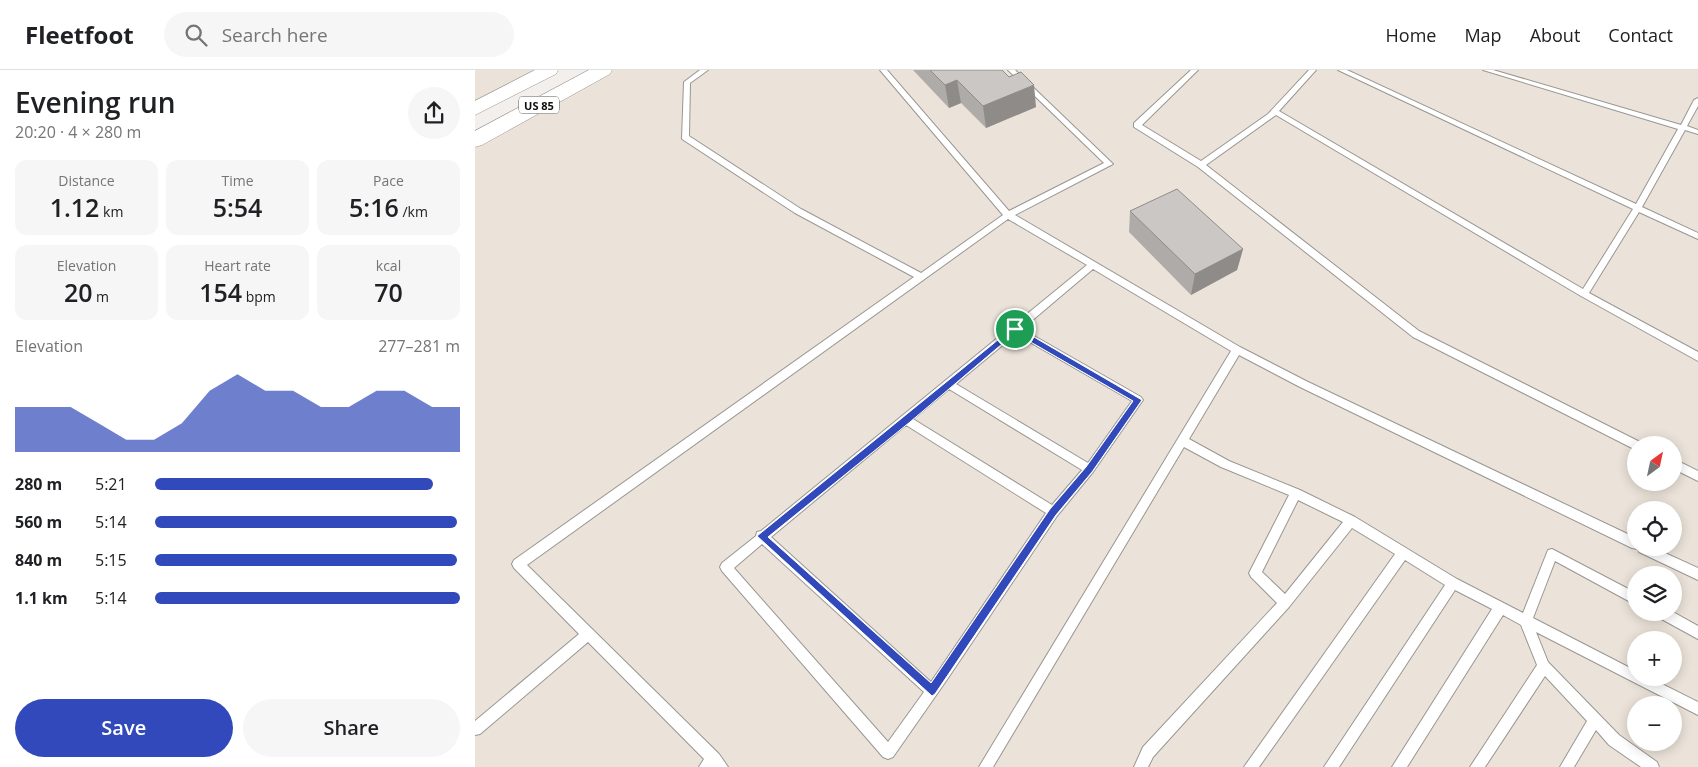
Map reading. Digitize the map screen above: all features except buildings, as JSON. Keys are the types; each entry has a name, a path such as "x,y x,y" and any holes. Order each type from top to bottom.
{"highway":[{"name":"US 85","path":"475,109 549,70"},
{"name":"US 85","path":"475,140 603,70"}],"lane":[{"path":"705,70 687,82 685,137 798,211 921,277"},
{"path":"883,70 1008,215 1237,350 1303,384 1627,540"},
{"path":"714,764 519,564 1008,215 1109,164 1011,70"},
{"path":"1195,70 1137,125 1201,164 1416,334 1627,440"},
{"path":"1201,164 1272,114 1313,70"},
{"path":"1341,70 1698,236"},
{"path":"1486,70 1698,132"},
{"path":"1584,294 1638,207 1698,100"},
{"path":"1272,114 1276,112 1584,294 1698,357"},
{"path":"1015,329 1138,400 1089,469 1053,512 932,691 887,752 726,567 761,536 907,420 948,384 1015,329 1093,265"},
{"path":"986,767 1237,350"},
{"path":"948,384 1089,469"},
{"path":"907,420 1053,512"},
{"path":"1182,440 1225,464 1296,494 1351,521 1453,583 1698,709"},
{"path":"1683,468 1698,476"},
{"path":"1285,603 1255,573 1296,494"},
{"path":"1141,767 1148,752 1285,603 1351,521"},
{"path":"761,536 932,691"},
{"path":"1251,767 1403,552"},
{"path":"1627,595 1552,554 1526,621 1544,666 1613,740 1639,763 1652,767"},
{"path":"1660,556 1698,574"},
{"path":"1331,767 1453,583"},
{"path":"1399,767 1500,608"},
{"path":"1677,621 1698,633"},
{"path":"475,729 588,634"},
{"path":"1477,767 1544,666"},
{"path":"1567,767 1595,719"}],"shaded area":[{"path":"475,70 549,70 475,109"},
{"path":"603,70 1698,70 1698,767 475,767 475,140"}],"route":[{"path":"1015,329 1138,400 1089,469 1053,512 932,691 761,536 907,420 1015,329"}]}
